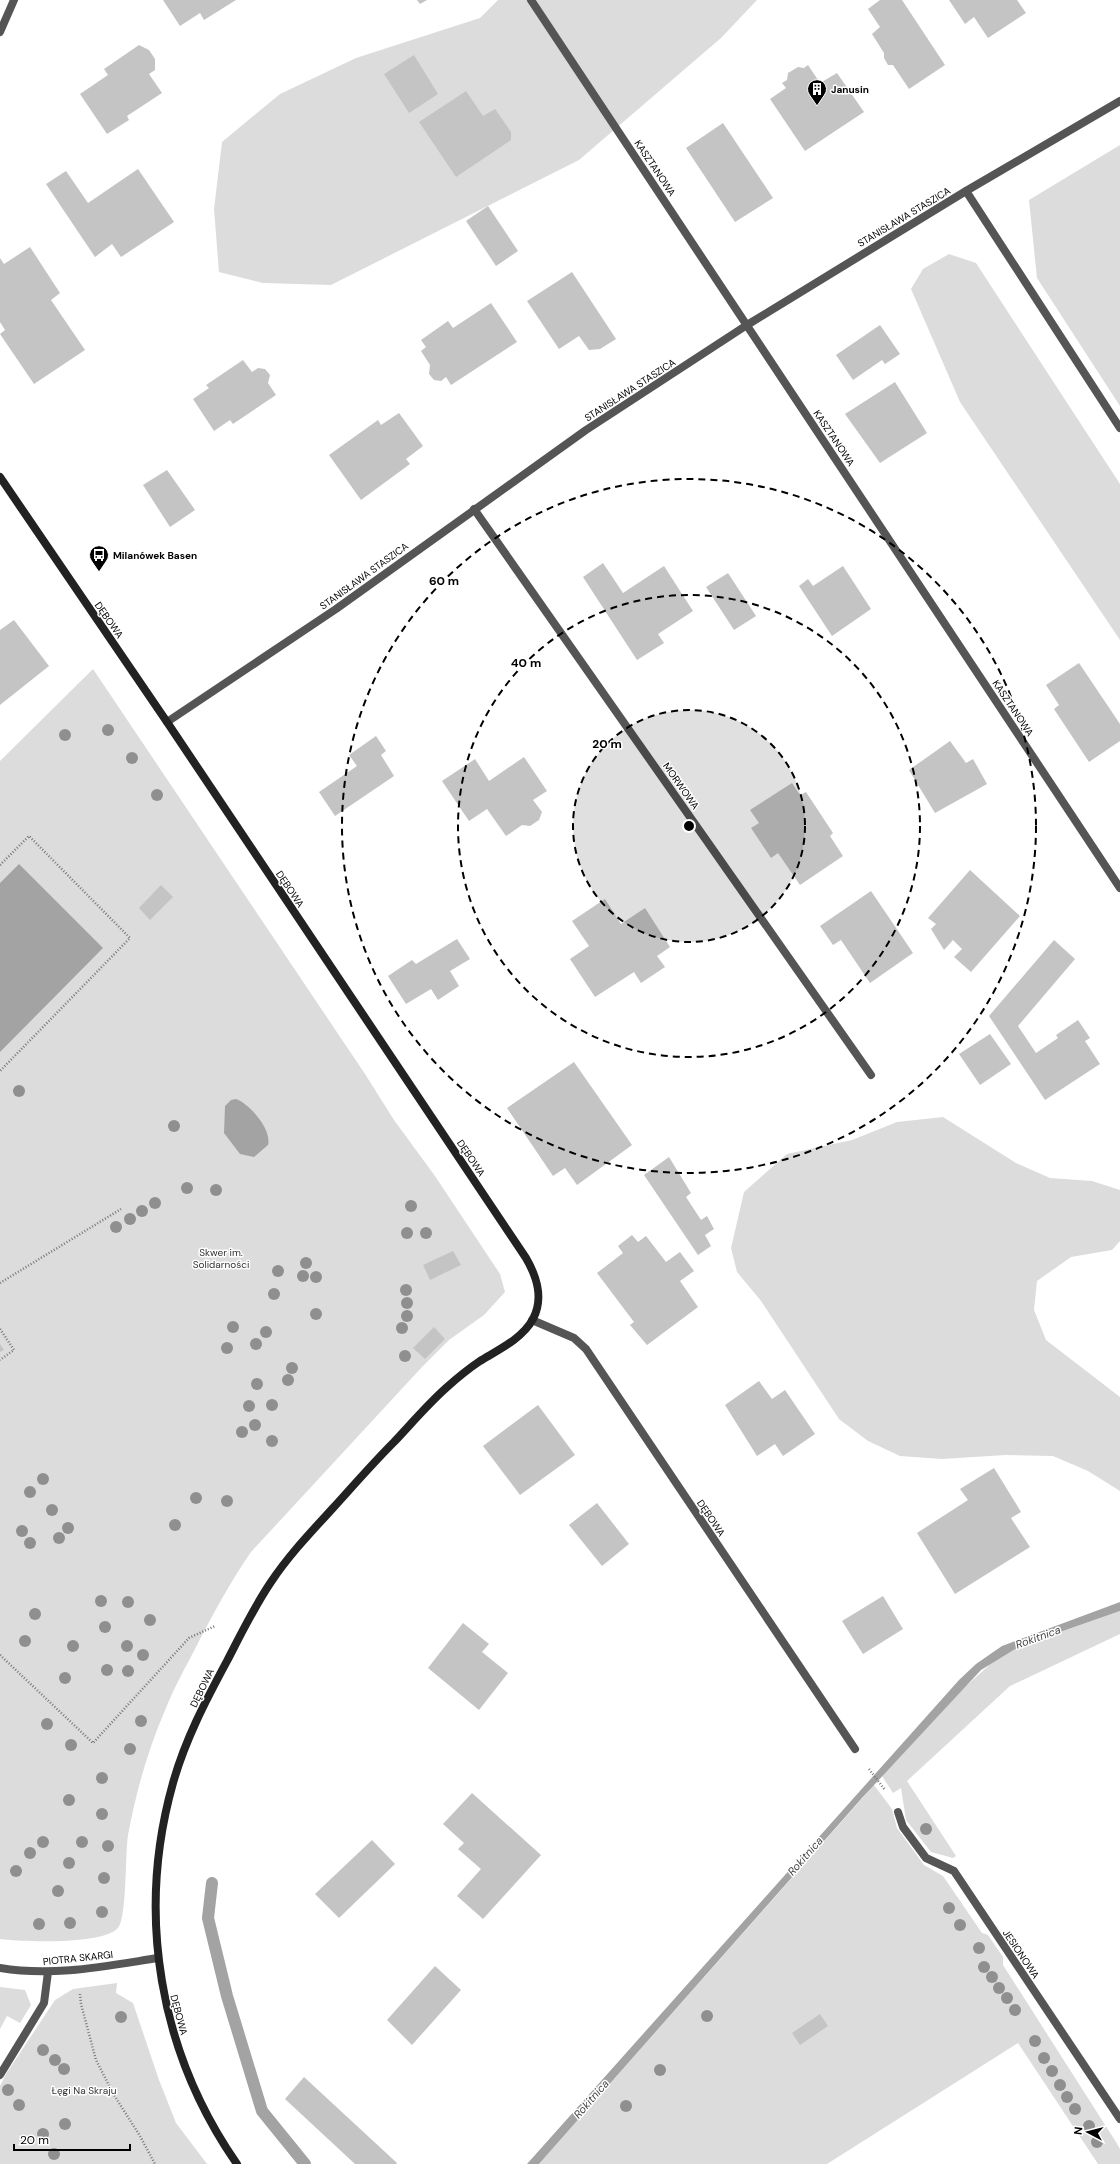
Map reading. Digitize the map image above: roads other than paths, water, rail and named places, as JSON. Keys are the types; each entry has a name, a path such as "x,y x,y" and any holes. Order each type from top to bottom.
{"street":[{"path":"0,32 14,0"},
{"name":"KASZTANOWA","path":"531,0 1120,888"},
{"name":"STANISŁAWA STASZICA","path":"167,722 336,609 474,508 586,430 747,325 966,191 1120,101"},
{"path":"966,191 1120,428"},
{"name":"DĘBOWA","path":"0,477 167,722 526,1258 538,1283 538,1304 532,1320 511,1343 477,1363 445,1389 300,1544 271,1581 206,1700 174,1780 165,1814 158,1855 155,1909 158,1958 162,1990 179,2053 191,2084 212,2123 237,2164"},
{"name":"MORWOWA","path":"474,508 871,1075"},
{"name":"DĘBOWA","path":"532,1320 574,1338 586,1349 855,1749"},
{"name":"JESIONOWA","path":"898,1812 903,1827 926,1858 954,1871 1120,2119"},
{"name":"PIOTRA SKARGI","path":"0,1968 48,1972 78,1970 158,1958"},
{"path":"0,2074 44,2003 48,1972"}],"water":[{"path":"19,864 103,948 0,1052 0,883"},
{"path":"236,1099 247,1106 259,1118 267,1132 268,1145 254,1157 240,1154 224,1133 225,1106 231,1100"},
{"name":"Rokitnica","path":"1120,1602 1120,1611 1020,1646 981,1670 862,1798 539,2164 527,2164 959,1680 976,1664 1002,1646"}],"waterway":[{"path":"212,1883 208,1918 227,1996 262,2111 305,2164"}],"place":[{"name":"Janusin","path":"817,106"},
{"name":"Milanówek Basen","path":"99,572"}],"park label":[{"name":"Skwer im. Solidarności","path":"221,1258"},
{"name":"Łęgi Na Skraju","path":"84,2090"}]}
